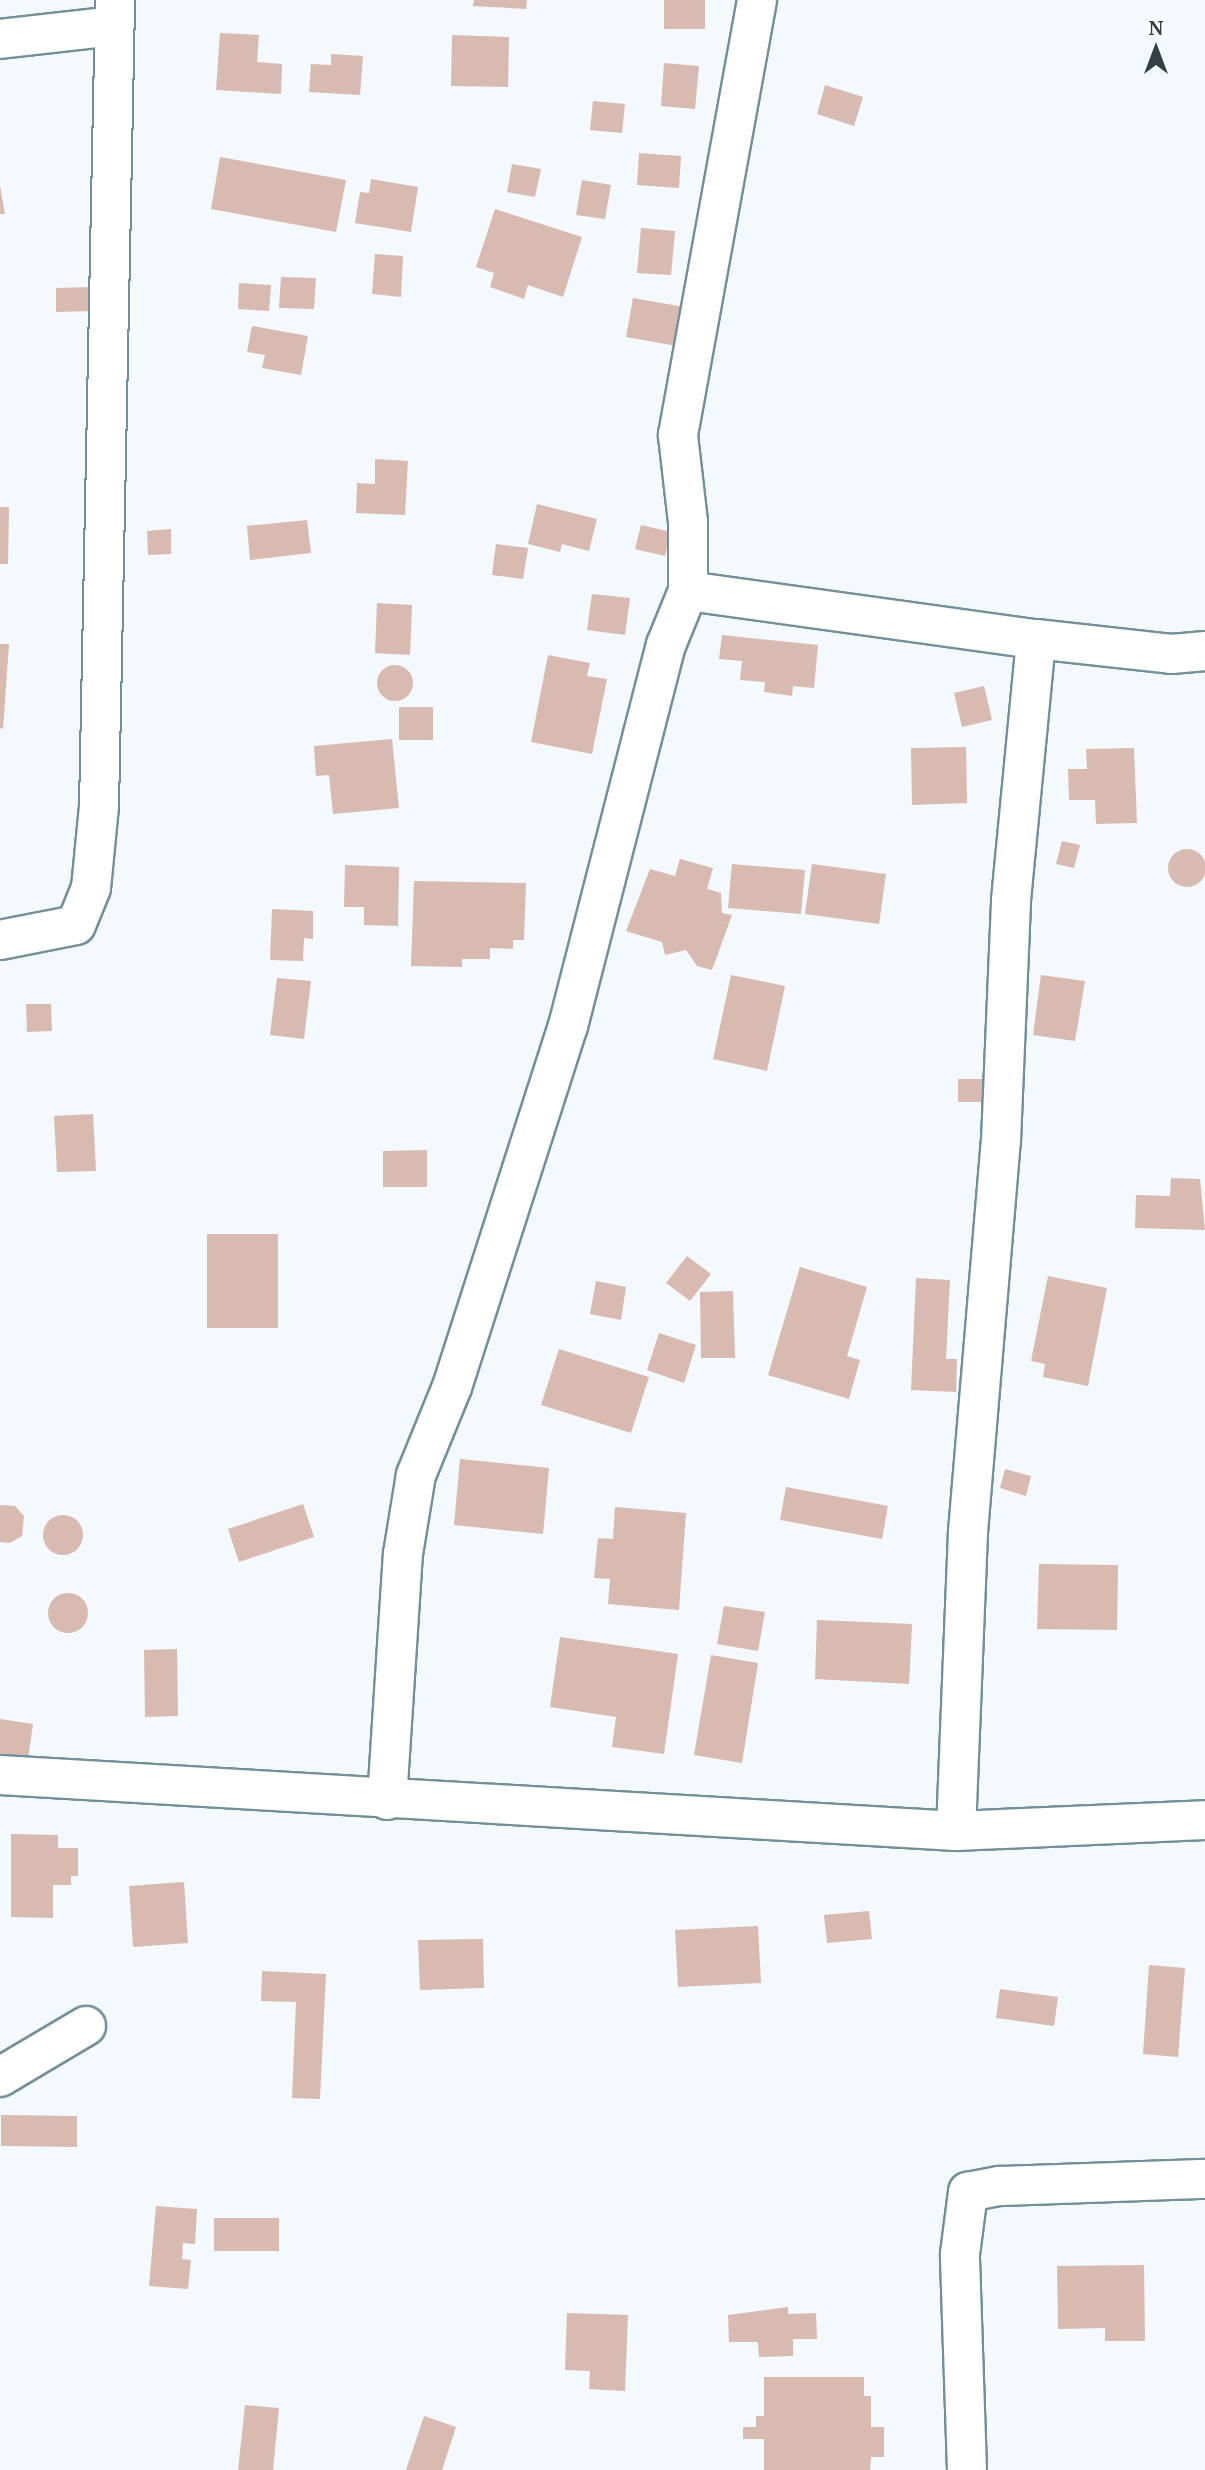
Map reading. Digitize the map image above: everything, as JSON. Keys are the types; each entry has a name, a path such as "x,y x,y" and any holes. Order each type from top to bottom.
{"street":[{"path":"387,1800 403,1554 416,1475 452,1387 568,1026 666,645 688,591 688,522 678,435 757,0"},
{"path":"0,39 115,13 99,807 91,888 76,925 0,940"},
{"path":"688,591 1036,639 1171,654 1205,651"},
{"path":"956,1831 968,1532 1002,1141 1011,900 1036,639"},
{"path":"0,1775 387,1800 956,1831 1205,1820"},
{"path":"0,2077 86,2026"},
{"path":"967,2470 960,2253 962,2211 968,2192 1000,2186 1205,2179"}],"building":[{"path":"474,0 527,0 526,9 473,6"},
{"path":"664,0 705,0 705,29 664,29"},
{"path":"220,33 259,35 257,62 282,64 281,94 216,90"},
{"path":"452,35 509,37 508,87 451,86"},
{"path":"331,54 363,56 360,95 309,92 311,64 331,65"},
{"path":"664,63 699,66 695,109 661,106"},
{"path":"825,85 863,97 854,126 817,114"},
{"path":"593,101 625,104 622,133 590,130"},
{"path":"639,153 681,156 679,188 637,185"},
{"path":"220,157 346,180 336,232 211,209"},
{"path":"512,164 541,169 535,197 507,192"},
{"path":"371,179 418,187 411,232 355,223 360,192 369,193"},
{"path":"582,180 611,185 605,219 576,215"},
{"path":"0,186 5,214 0,214"},
{"path":"495,209 582,237 563,297 528,285 524,299 490,287 494,273 476,267"},
{"path":"641,228 675,231 671,275 637,273"},
{"path":"375,254 403,256 401,297 372,294"},
{"path":"281,277 316,278 314,309 279,308"},
{"path":"239,283 271,285 269,311 238,309"},
{"path":"93,287 94,311 56,312 56,288"},
{"path":"633,298 684,307 677,346 626,337"},
{"path":"252,326 308,336 301,375 262,368 265,355 247,352"},
{"path":"375,459 408,461 405,515 356,513 357,483 375,484"},
{"path":"537,504 597,519 589,551 562,544 560,552 528,544"},
{"path":"0,507 9,507 8,564 0,564"},
{"path":"307,520 311,553 250,560 247,526"},
{"path":"641,525 671,532 665,556 635,549"},
{"path":"171,529 171,554 148,555 147,531"},
{"path":"496,544 528,548 523,579 492,575"},
{"path":"592,594 630,598 625,635 587,630"},
{"path":"377,603 412,605 410,655 375,653"},
{"path":"722,635 818,645 814,688 793,686 792,696 764,692 765,682 740,680 742,661 719,659"},
{"path":"0,644 9,644 3,729 0,728"},
{"path":"548,655 590,663 587,676 607,679 592,754 531,742"},
{"path":"395,665 408,670 413,683 408,696 395,701 382,696 377,683 382,670"},
{"path":"984,686 992,720 962,727 954,693"},
{"path":"399,707 433,707 433,740 399,740"},
{"path":"392,739 399,808 333,814 329,775 316,776 314,746"},
{"path":"966,747 967,803 912,805 911,748"},
{"path":"1134,748 1137,823 1096,824 1095,800 1069,800 1068,769 1087,769 1086,749"},
{"path":"1062,841 1080,845 1074,868 1056,864"},
{"path":"1187,849 1201,854 1206,868 1201,882 1187,887 1173,882 1168,868 1173,854"},
{"path":"680,859 713,868 707,889 721,893 722,913 732,915 712,970 697,966 686,950 665,955 662,942 626,931 650,869 675,876"},
{"path":"732,864 805,870 801,914 728,908"},
{"path":"812,864 886,874 879,924 805,914"},
{"path":"345,865 399,867 398,926 364,925 364,907 344,907"},
{"path":"414,881 526,883 524,940 513,940 513,949 490,948 490,959 462,959 462,967 411,966"},
{"path":"272,909 313,911 313,939 304,938 303,961 270,960"},
{"path":"731,975 785,986 767,1071 713,1059"},
{"path":"1041,975 1085,981 1075,1041 1033,1035"},
{"path":"277,978 311,981 304,1039 270,1035"},
{"path":"26,1004 51,1004 52,1031 27,1032"},
{"path":"958,1079 983,1079 983,1102 958,1102"},
{"path":"93,1114 96,1171 57,1172 54,1116"},
{"path":"427,1150 427,1187 383,1187 383,1151"},
{"path":"1171,1178 1200,1179 1205,1230 1135,1228 1136,1195 1170,1196"},
{"path":"207,1234 278,1234 278,1328 207,1328"},
{"path":"687,1256 711,1274 690,1301 666,1283"},
{"path":"800,1267 867,1287 847,1356 860,1360 849,1399 768,1375"},
{"path":"1048,1276 1107,1288 1088,1386 1043,1377 1045,1364 1031,1361"},
{"path":"916,1278 950,1280 946,1359 957,1359 956,1392 911,1390"},
{"path":"596,1281 626,1287 621,1320 590,1314"},
{"path":"733,1291 735,1358 701,1358 700,1292"},
{"path":"659,1333 696,1345 684,1383 647,1370"},
{"path":"559,1349 649,1377 631,1433 541,1405"},
{"path":"460,1459 549,1468 543,1534 454,1525"},
{"path":"1005,1469 1031,1476 1026,1496 1000,1488"},
{"path":"786,1487 888,1506 882,1539 780,1520"},
{"path":"303,1504 314,1537 239,1562 228,1529"},
{"path":"0,1505 15,1506 24,1516 22,1536 10,1543 0,1542"},
{"path":"615,1507 686,1513 679,1610 608,1604 610,1579 594,1578 598,1538 613,1539"},
{"path":"63,1515 71,1516 77,1521 82,1527 82,1543 77,1549 71,1554 63,1555 55,1554 49,1549 44,1543 43,1535 44,1527 49,1521 55,1516"},
{"path":"1039,1564 1118,1565 1117,1630 1037,1629"},
{"path":"68,1593 82,1599 88,1613 82,1627 68,1633 54,1627 48,1613 54,1599"},
{"path":"724,1606 765,1612 758,1651 717,1644"},
{"path":"817,1620 912,1624 909,1684 815,1679"},
{"path":"560,1637 678,1654 664,1754 612,1747 616,1717 550,1707"},
{"path":"177,1649 178,1716 145,1717 144,1650"},
{"path":"711,1655 758,1663 742,1763 694,1755"},
{"path":"0,1719 33,1724 27,1766 0,1762"},
{"path":"11,1834 58,1835 58,1848 78,1848 78,1876 71,1876 71,1885 53,1885 53,1918 11,1917"},
{"path":"184,1882 188,1943 133,1947 129,1886"},
{"path":"869,1911 872,1939 827,1943 824,1915"},
{"path":"758,1926 761,1983 678,1987 675,1930"},
{"path":"483,1939 484,1988 420,1990 418,1940"},
{"path":"1149,1965 1185,1968 1178,2057 1143,2054"},
{"path":"262,1971 326,1974 320,2099 292,2098 296,2002 261,2001"},
{"path":"1000,1989 1058,1997 1054,2026 996,2018"},
{"path":"1,2115 77,2116 77,2147 1,2146"},
{"path":"156,2206 197,2209 195,2244 183,2243 182,2259 191,2260 188,2289 149,2286"},
{"path":"214,2218 279,2218 279,2251 214,2251"},
{"path":"1144,2265 1145,2341 1105,2341 1105,2328 1058,2329 1057,2266"},
{"path":"788,2307 788,2314 816,2313 817,2339 793,2339 793,2356 759,2357 758,2342 729,2342 728,2315"},
{"path":"567,2313 628,2315 625,2391 589,2389 590,2371 565,2370"},
{"path":"764,2377 864,2377 864,2396 871,2396 871,2427 884,2427 884,2457 871,2457 870,2470 764,2470 764,2439 743,2439 743,2427 756,2427 756,2416 764,2416"},
{"path":"245,2405 279,2408 273,2470 238,2470"},
{"path":"424,2416 456,2427 442,2470 406,2470"}]}
